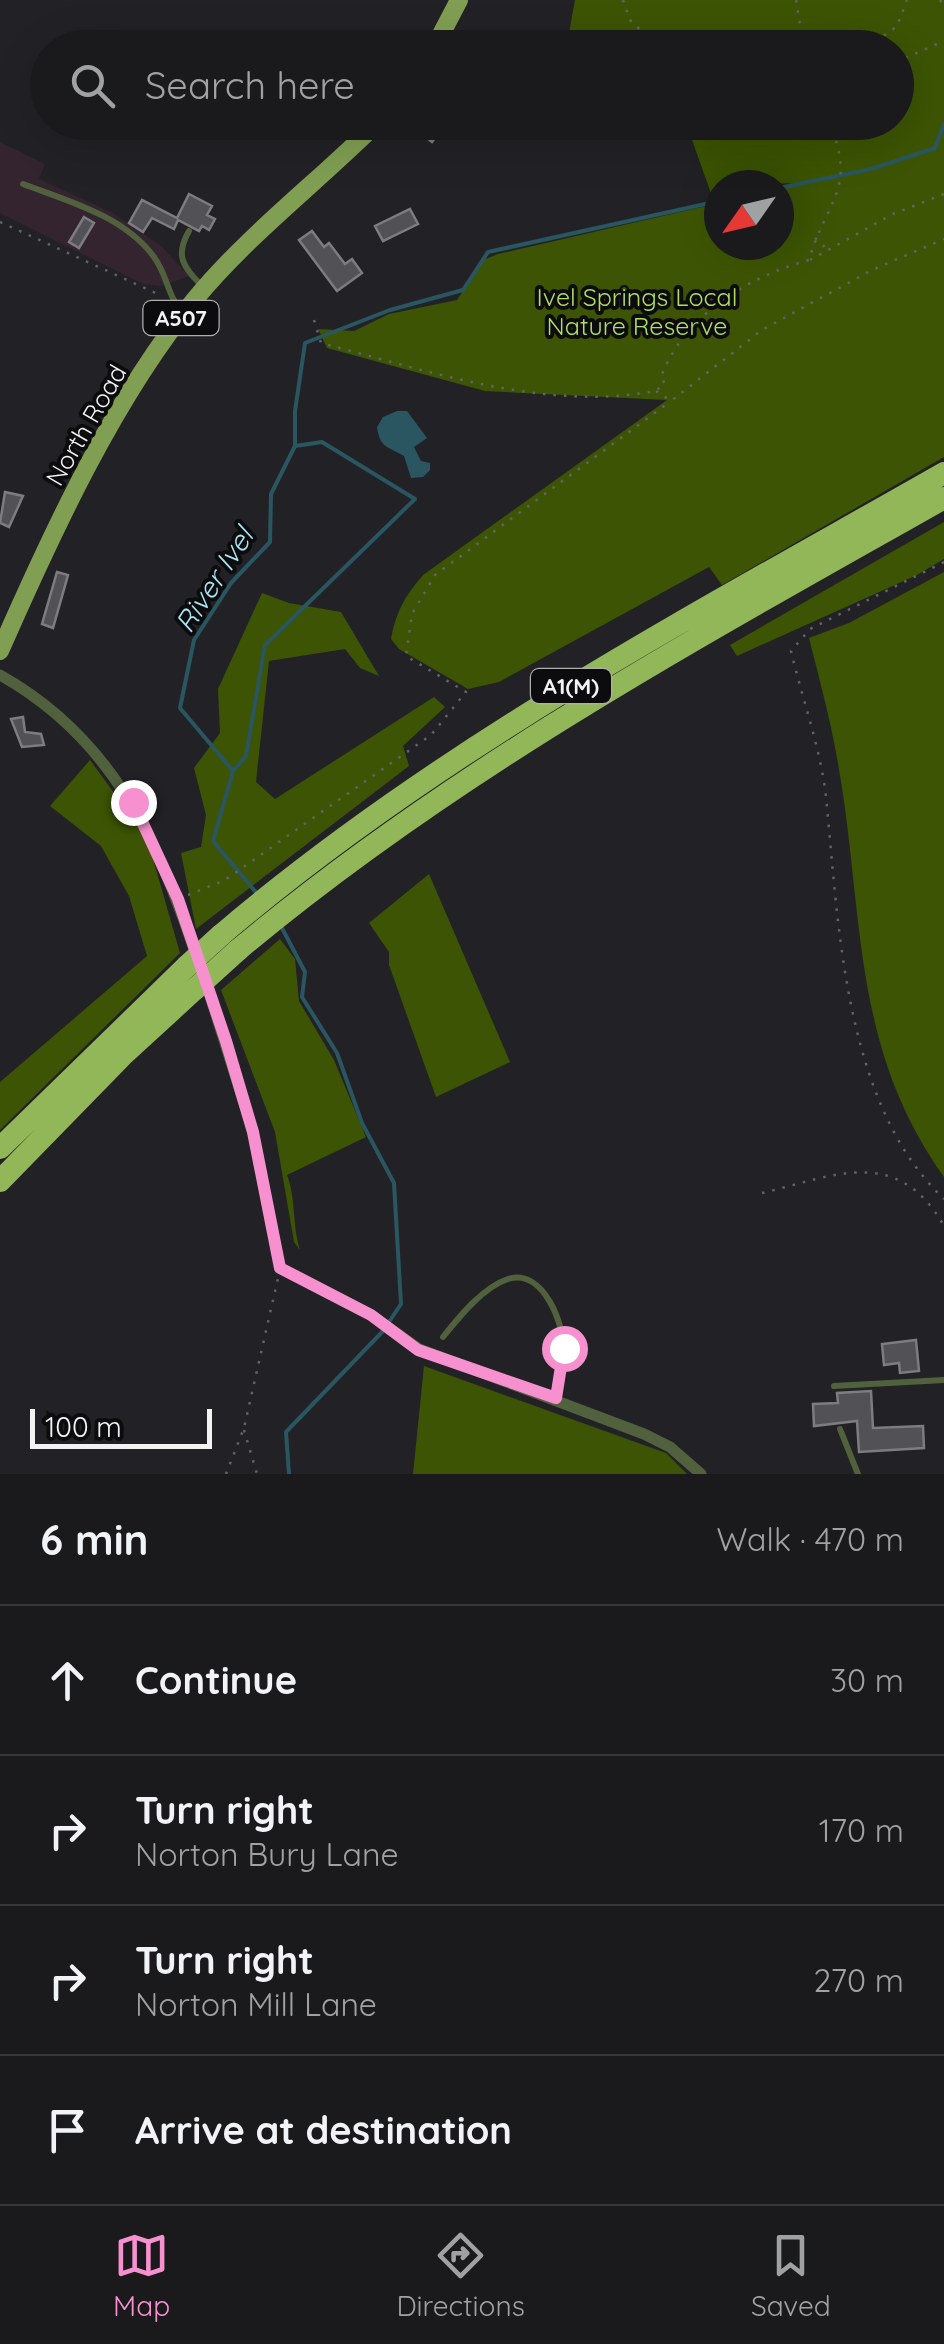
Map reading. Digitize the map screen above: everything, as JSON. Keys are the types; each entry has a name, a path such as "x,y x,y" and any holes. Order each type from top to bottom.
{"highway":[{"name":"A1(M)","path":"0,1182 122,1056 195,989 229,943 350,832 469,750 601,668 944,472"},
{"name":"A1(M)","path":"0,1148 188,966 229,943 492,760 944,498"}],"main road":[{"path":"443,30 459,0"},
{"name":"North Road","path":"0,651 64,512 184,314 204,288 359,140"}],"street":[{"path":"0,674 91,746 151,834 178,899 253,1132 280,1268 378,1321 418,1350 556,1398 670,1446 701,1474"}],"lane":[{"path":"23,184 87,208 140,242 163,272 170,300 184,314"},
{"path":"189,231 180,246 182,262 204,288"},
{"path":"443,1337 500,1283 516,1278 534,1284 548,1299 562,1334 564,1362 556,1398"},
{"path":"834,1386 944,1379 944,1390"},
{"path":"840,1429 858,1474"}],"path":[{"path":"623,0 630,20 640,30"},
{"path":"796,0 801,30"},
{"path":"892,30 897,26 907,0"},
{"path":"940,0 944,5"},
{"path":"914,54 944,42"},
{"path":"809,260 842,184 836,140"},
{"path":"655,391 665,384 661,377 668,358 694,320 762,278 809,260 892,214 944,194"},
{"path":"0,222 170,300"},
{"path":"816,238 828,250"},
{"path":"178,899 225,880 431,734 466,692 406,656 412,614 435,576 762,330 872,270 944,240"},
{"path":"314,320 321,343 510,391 655,391 671,401"},
{"path":"944,562 810,629 791,651 828,807 838,932 864,1048 897,1138 914,1168 944,1199"},
{"path":"762,1193 864,1169 894,1177 937,1213 944,1226"},
{"path":"226,1474 244,1428 280,1268"},
{"path":"244,1428 257,1474"}],"shaded area":[{"path":"0,142 45,164 39,179 113,213 162,247 189,276 162,286 143,284 0,213"}],"green space":[{"name":"Ivel Springs Local Nature Reserve","path":"575,0 944,0 944,457 722,585 709,567 499,682 468,689 399,649 391,639 399,612 423,575 667,400 485,391 327,348 318,329 354,331 389,314 457,300 483,260 498,254 704,206 704,260 794,260 794,185 803,183 794,183 794,170 704,170 704,174 692,140 914,140 914,30 570,30"},
{"path":"944,522 944,559 917,575 737,656 730,645"},
{"path":"944,572 944,1177 913,1127 891,1077 876,1026 865,975 837,758 809,638 849,623"},
{"path":"262,593 289,603 341,612 379,676 360,668 345,649 269,661 256,782 275,799 434,697 445,707 403,746 409,766 196,929 181,853 201,847 206,815 194,768 220,733 218,689"},
{"path":"90,760 147,838 180,953 0,1130 0,1082 147,956 129,896 101,846 50,806"},
{"path":"429,874 510,1062 436,1097 389,965 389,952 369,923"},
{"path":"280,939 295,959 299,1001 334,1060 366,1137 287,1175 300,1250 294,1242 275,1132 221,990"},
{"path":"424,1366 666,1453 687,1474 413,1474"}],"water":[{"path":"407,411 427,438 414,447 421,461 430,463 430,470 423,477 411,478 404,456 380,439 377,427 383,417"}],"building":[{"path":"189,194 212,206 207,215 215,219 209,230 202,226 199,231 178,220 174,229 152,218 143,232 129,223 142,200 177,218"},
{"path":"410,209 418,224 383,241 375,226"},
{"path":"84,217 94,223 79,248 69,242"},
{"path":"312,231 324,247 329,243 345,264 352,259 362,273 337,291 299,240"},
{"path":"5,492 23,496 9,527 0,523"},
{"path":"57,572 68,575 53,628 42,624"},
{"path":"23,717 25,732 41,734 44,745 22,747 11,719"},
{"path":"916,1340 919,1371 900,1373 899,1363 884,1365 882,1344"},
{"path":"871,1391 873,1428 923,1426 924,1448 859,1452 857,1421 814,1426 813,1404 838,1403 837,1393"}],"waterway":[{"name":"River Ivel","path":"794,185 871,169 935,148 944,124"},
{"name":"River Ivel","path":"259,896 213,841 233,771 180,708 194,640 231,583 270,542 271,494 295,446 295,411 305,343 390,310 463,290 488,252 704,204"},
{"path":"233,771 246,756 265,645 415,499 322,442 295,446"},
{"name":"River Ivel","path":"282,928 305,972 302,997 337,1053 362,1123 394,1183 401,1304 389,1322"},
{"name":"River Ivel","path":"289,1474 286,1432 384,1330"}],"route":[{"path":"133,802 178,899 226,1041 253,1132 280,1268 371,1315 418,1350 556,1398 564,1348"}]}
